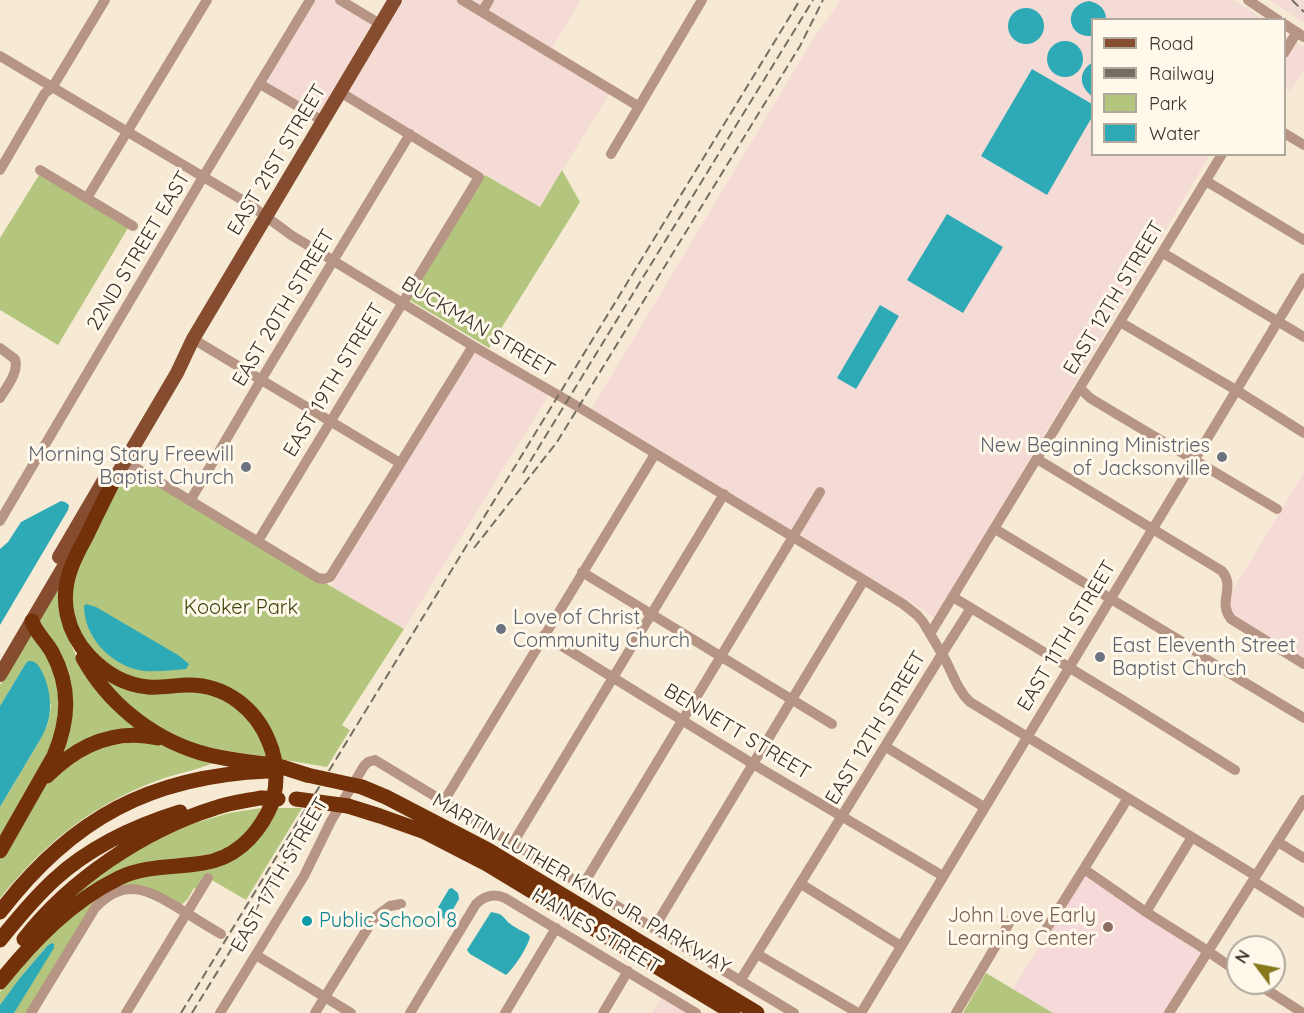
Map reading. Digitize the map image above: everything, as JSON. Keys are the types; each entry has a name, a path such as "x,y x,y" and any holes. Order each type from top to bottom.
{"highway":[{"path":"113,482 71,568 66,585 67,621 79,651 108,694 145,726 175,743"},
{"path":"0,851 54,756 61,740 66,709 63,680 58,666 32,621"},
{"path":"0,982 40,935 90,895 120,878 142,870 203,863 227,855 252,837 273,803 276,782 274,755 259,721 248,709 220,690 204,686 147,687 126,681 106,672 83,649 74,636"},
{"path":"33,795 47,776 84,747 114,737 133,735 155,737 218,757 275,769"},
{"path":"0,912 25,881 55,851 84,828 119,806 191,780 229,773 275,769"},
{"name":"MARTIN LUTHER KING JR. PARKWAY","path":"275,769 362,787 488,849 757,1013"},
{"path":"0,977 25,938 43,917 81,882 111,860 143,839 182,819 218,807 267,798"},
{"name":"MARTIN LUTHER KING JR. PARKWAY","path":"0,940 30,904 57,878 109,842 157,819 214,803 267,798 297,799 348,806 425,832 487,864 733,1013"}],"main road":[{"name":"EAST 21ST STREET","path":"0,657 121,460 168,373 193,339 394,0"},
{"name":"EAST 21ST STREET","path":"0,675 113,482 121,460"}],"street":[{"path":"0,170 45,93 52,88 105,0"},
{"path":"87,198 207,0"},
{"name":"22ND STREET EAST","path":"0,521 310,0"},
{"path":"340,0 380,24"},
{"path":"462,0 638,106"},
{"path":"482,12 489,0"},
{"path":"611,154 702,0"},
{"path":"1248,0 1275,18"},
{"path":"1286,25 1300,34 1286,50"},
{"name":"BUCKMAN STREET","path":"0,56 249,204 291,235 333,261 908,607 923,622 930,634"},
{"path":"260,84 322,121"},
{"path":"340,92 410,134"},
{"path":"1286,133 1304,145"},
{"name":"EAST 19TH STREET","path":"258,541 479,177 410,134"},
{"name":"EAST 20TH STREET","path":"190,501 410,134"},
{"name":"EAST 12TH STREET","path":"740,981 942,654 930,634 1221,156"},
{"path":"40,170 133,226"},
{"path":"1206,181 1304,240"},
{"path":"1163,253 1304,337"},
{"name":"EAST 11TH STREET","path":"860,1013 1304,278"},
{"path":"1120,322 1304,433"},
{"path":"193,339 400,464"},
{"path":"121,460 318,578 324,579 330,577 473,346"},
{"path":"0,348 15,359 17,367 0,398"},
{"path":"1080,388 1090,398 1277,509"},
{"path":"444,801 655,454"},
{"path":"1037,459 1222,571 1229,583 1225,605 1231,620 1304,664"},
{"path":"583,885 820,492"},
{"path":"513,843 723,494"},
{"path":"995,529 1185,643 1209,661 1304,718"},
{"path":"582,572 832,724"},
{"path":"654,928 864,580"},
{"path":"953,597 1235,770"},
{"path":"32,604 32,621"},
{"path":"971,608 942,654 949,664 961,694 970,702 1192,837 1304,913"},
{"name":"BENNETT STREET","path":"544,635 753,764 943,876"},
{"path":"886,747 984,807"},
{"name":"HAINES STREET","path":"375,760 794,1013"},
{"name":"EAST 17TH STREET","path":"220,1013 304,876 331,821 364,766 375,760"},
{"path":"1047,928 1128,798"},
{"path":"1169,1013 1304,800"},
{"path":"1146,912 1192,837"},
{"path":"1278,842 1304,858"},
{"path":"1084,869 1226,964"},
{"path":"126,1013 208,878"},
{"path":"801,884 901,946"},
{"path":"31,1013 95,908 104,899 120,891 129,889 154,894 221,934"},
{"name":"HAINES STREET","path":"410,1013 476,904 489,896 501,896 696,1013"},
{"path":"315,1013 374,918 390,906 401,904"},
{"path":"956,1013 1014,915"},
{"path":"505,1013 556,928"},
{"path":"757,954 860,1013"},
{"path":"256,955 351,1013"},
{"path":"603,1013 628,971"},
{"path":"1275,995 1303,1013"}],"shaded area":[{"path":"314,0 332,0 372,23 319,113 265,81"},
{"path":"404,0 581,0 552,48 614,86 540,207 348,93"},
{"path":"841,0 1234,0 1261,18 1091,18 1091,156 1209,156 936,618 591,409 813,39"},
{"path":"1270,0 1304,0 1304,23"},
{"path":"1286,35 1304,47 1304,70 1290,92 1286,89"},
{"path":"474,350 549,395 404,629 331,586"},
{"path":"1304,472 1304,660 1236,620 1229,610 1228,598"},
{"name":"John Love Early Learning Center","path":"1084,873 1203,951 1164,1013 1053,1013 1013,989"},
{"path":"662,997 688,1013 652,1013"}],"green space":[{"path":"562,170 580,202 489,348 408,299 485,175 540,207"},
{"path":"39,175 128,228 58,345 0,310 0,238"},
{"name":"Kooker Park","path":"130,471 136,472 404,629 342,725 350,730 327,767 279,759 238,698 140,682 96,659 74,620 72,589 78,563 126,474"},
{"path":"59,585 68,638 78,660 140,728 60,758 69,705 37,622"},
{"path":"32,630 41,642 60,684 56,740 0,837 0,807 48,724 51,705 26,663 0,706 0,685"},
{"path":"98,671 222,696 256,725 267,757 197,746 138,718"},
{"path":"150,740 216,762 151,783 106,804 50,845 0,898 0,860 48,780 90,748"},
{"path":"261,808 256,820 246,831 249,834 227,851 164,862 62,906 115,862 178,828 229,813"},
{"path":"274,808 302,808 246,900 205,876 181,905 157,891 112,889 139,874 212,865"},
{"path":"112,889 26,1013 14,1013 52,943 19,979 0,1005 0,992 8,981 75,910"},
{"path":"986,973 1053,1013 963,1013"}],"water":[{"path":"1089,1 1096,3 1105,12 1106,18 1091,18 1091,36 1077,32 1071,21 1075,8"},
{"path":"1026,8 1039,13 1044,26 1039,39 1026,44 1013,39 1008,26 1013,13"},
{"path":"1065,41 1078,46 1083,59 1078,72 1065,77 1052,72 1047,59 1052,46"},
{"path":"1091,64 1091,95 1082,79 1087,66"},
{"path":"1032,69 1091,103 1091,119 1047,195 981,156"},
{"path":"947,214 1003,247 963,313 907,280"},
{"path":"880,305 899,316 856,389 837,378"},
{"path":"61,501 69,505 68,510 0,625 0,549 8,542 21,522"},
{"path":"86,604 96,607 178,655 189,664 186,669 143,671 117,661 108,655 93,638 85,617 84,606"},
{"path":"29,661 35,662 46,681 50,699 49,716 41,739 0,807 0,706"},
{"path":"452,888 458,893 459,899 448,918 445,919 436,911 449,889"},
{"path":"491,912 502,916 530,937 520,957 506,975 467,950"},
{"path":"52,943 54,948 14,1013 0,1013 0,1005 19,979"}],"railway":[{"path":"181,1013 800,0"},
{"path":"523,473 813,0"},
{"path":"474,548 557,442 800,46 823,0"},
{"path":"1292,0 1304,12"},
{"path":"192,1013 312,815"}],"place":[{"name":"New Beginning Ministries of Jacksonville","path":"1222,457"},
{"name":"Morning Stary Freewill Baptist Church","path":"246,467"},
{"name":"Love of Christ Community Church","path":"501,629"},
{"name":"East Eleventh Street Baptist Church","path":"1100,657"},
{"name":"Public School 8","path":"307,921"},
{"name":"John Love Early Learning Center","path":"1108,927"}]}
